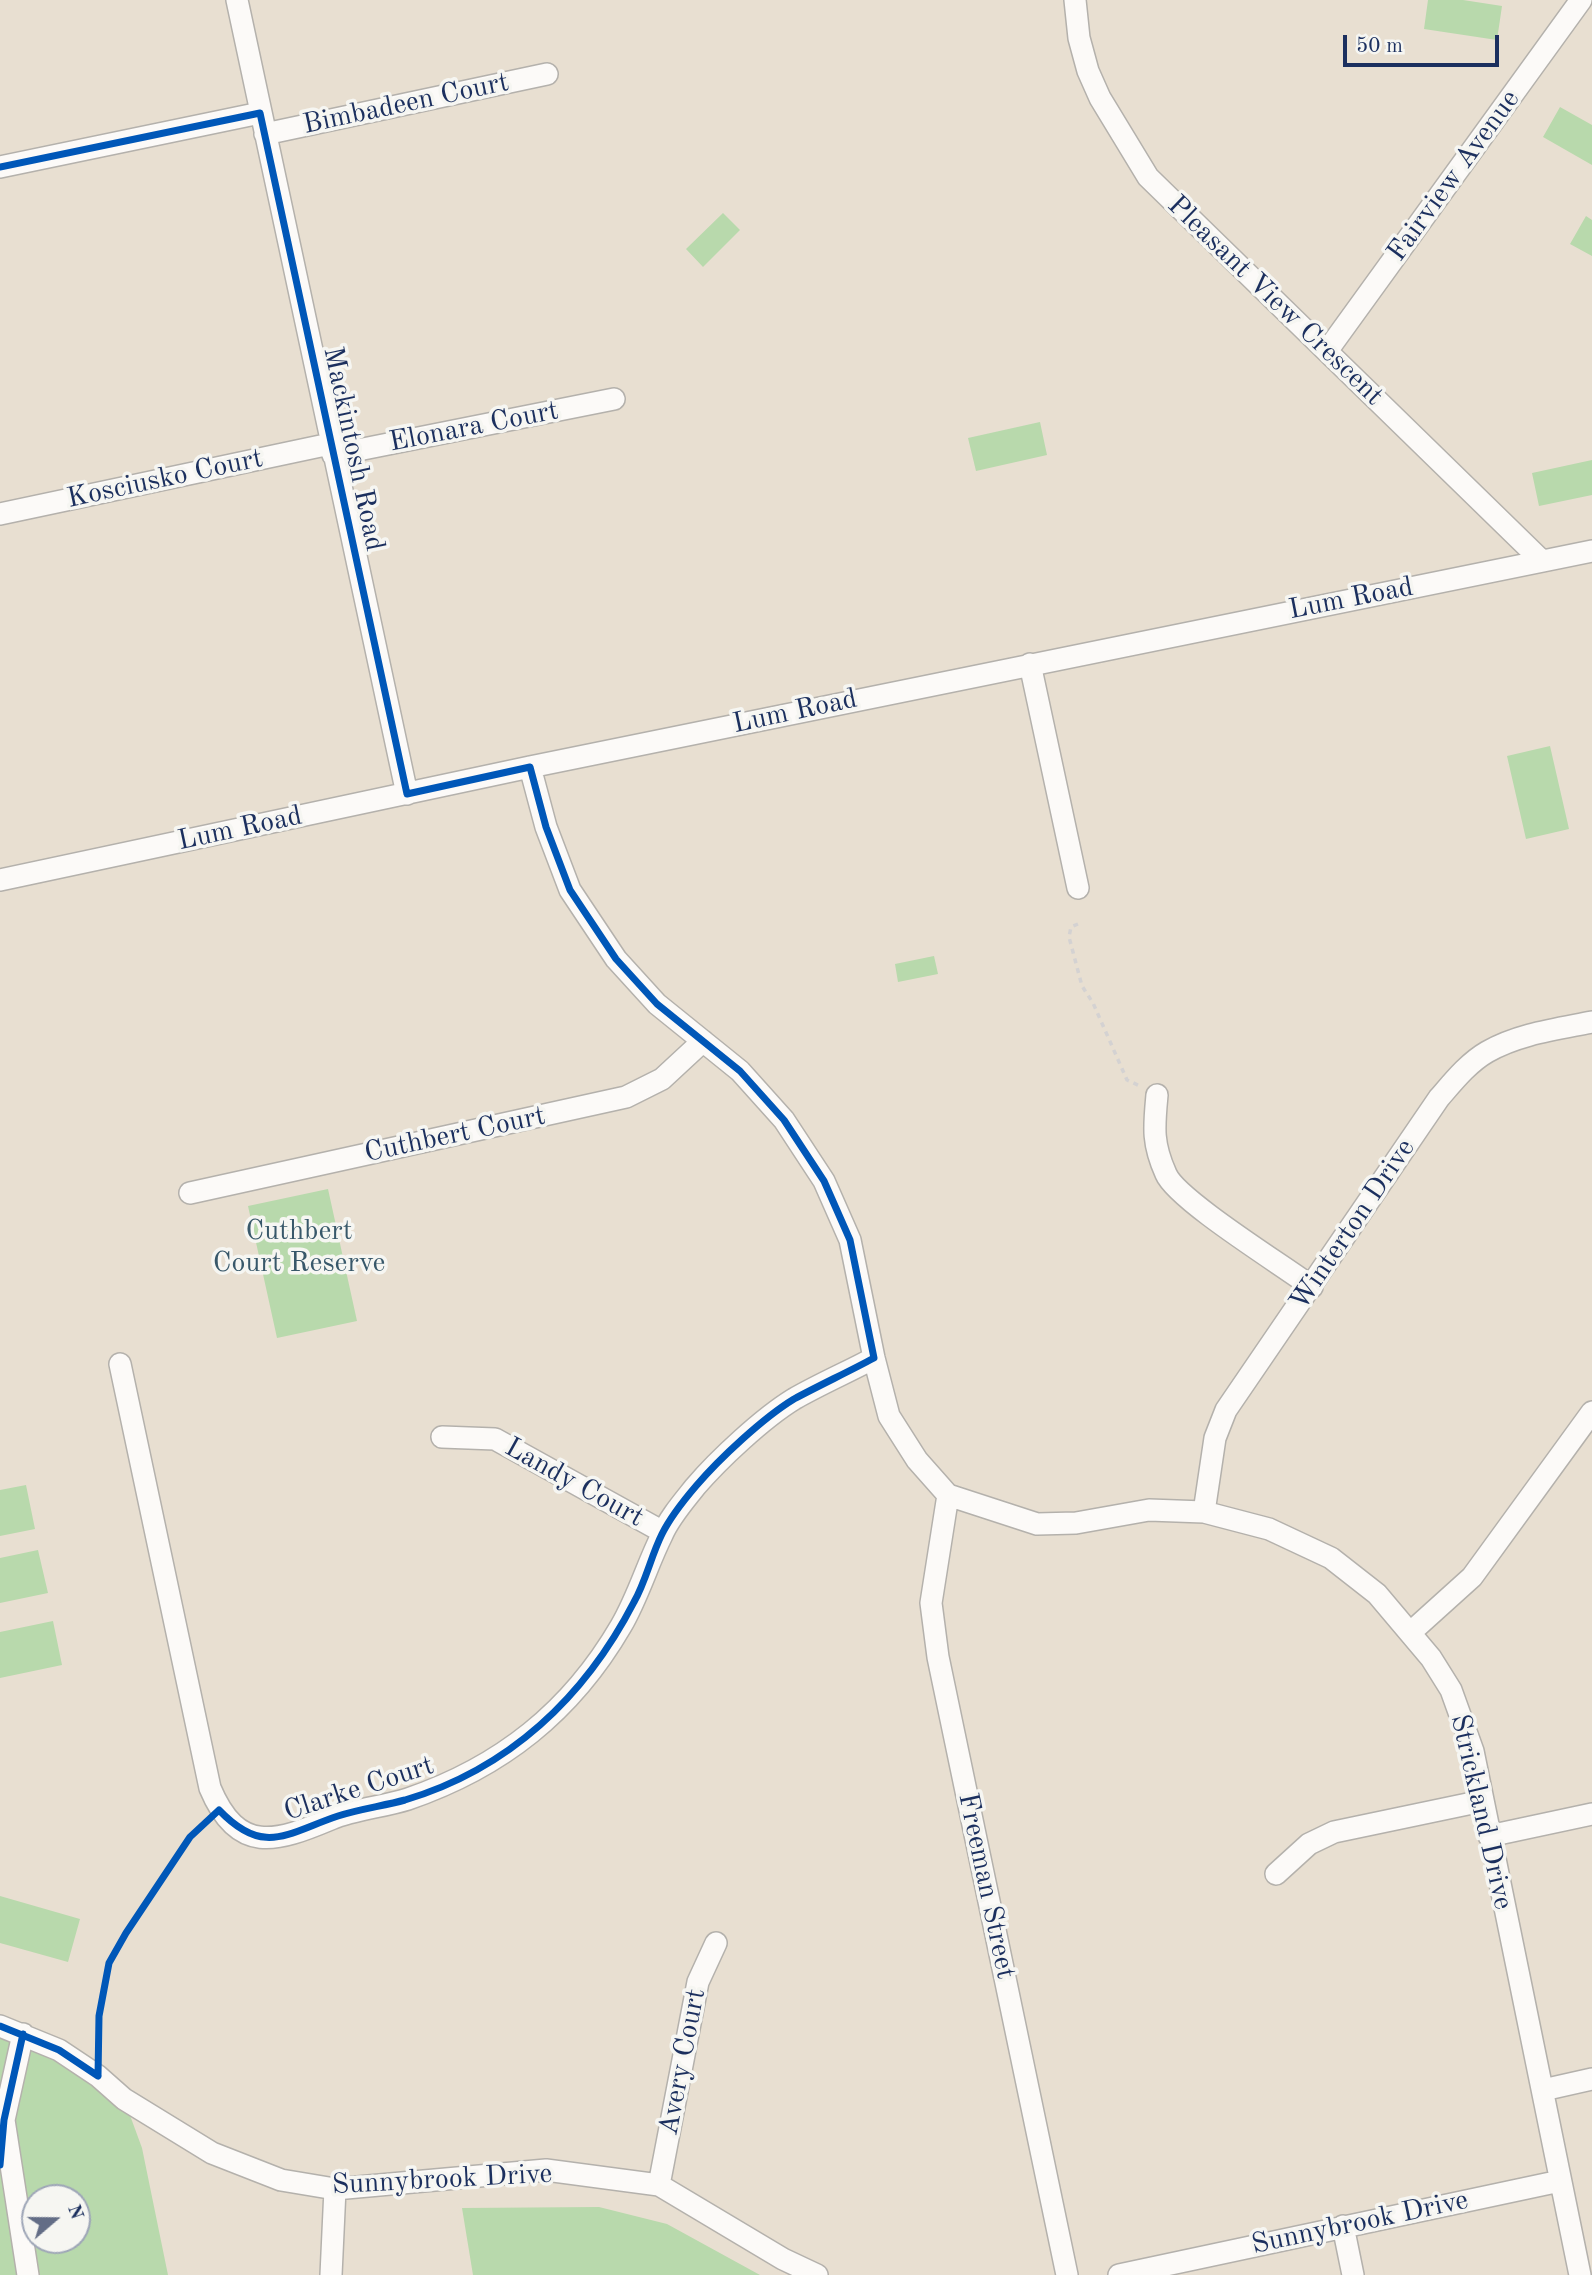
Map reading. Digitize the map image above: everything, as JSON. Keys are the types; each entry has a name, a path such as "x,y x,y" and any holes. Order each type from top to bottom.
{"street":[{"name":"Mackintosh Road","path":"237,0 407,794"},
{"name":"Pleasant View Crescent","path":"1074,0 1079,38 1088,71 1100,98 1148,177 1542,561"},
{"name":"Fairview Avenue","path":"1327,351 1581,0"},
{"name":"Bimbadeen Court","path":"0,167 547,74"},
{"name":"Elonara Court","path":"332,449 614,399"},
{"name":"Kosciusko Court","path":"0,514 332,449"},
{"name":"Lum Road","path":"0,880 530,767 1592,551"},
{"path":"1030,664 1077,888"},
{"path":"530,767 547,827 570,890 616,959 657,1004 740,1071 784,1120 824,1181 850,1240 889,1416 917,1460 948,1495"},
{"name":"Winterton Drive","path":"1205,1512 1215,1438 1226,1410 1439,1098 1455,1079 1486,1053 1540,1032 1592,1022"},
{"name":"Cuthbert Court","path":"190,1192 626,1097 663,1079 703,1041"},
{"path":"1157,1095 1153,1135 1167,1177 1185,1197 1312,1287"},
{"name":"Clarke Court","path":"120,1364 210,1788 219,1810 235,1827 259,1838 290,1836 339,1816 406,1800 467,1776 530,1736 563,1705 601,1660 636,1600 663,1532 695,1487 733,1447 792,1401 874,1358"},
{"path":"1411,1632 1472,1577 1592,1412"},
{"name":"Landy Court","path":"442,1437 495,1439 663,1532"},
{"name":"Strickland Drive","path":"948,1495 1037,1524 1076,1522 1149,1510 1205,1512 1269,1529 1331,1558 1377,1594 1411,1632 1451,1690 1473,1751 1580,2275"},
{"name":"Freeman Street","path":"948,1495 931,1602 938,1657 1066,2275"},
{"path":"1276,1874 1309,1844 1334,1832 1482,1801"},
{"path":"1489,1836 1592,1814"},
{"name":"Avery Court","path":"659,2185 698,1982 716,1943"},
{"name":"Sunnybrook Drive","path":"0,2026 59,2050 97,2076 124,2099 212,2153 281,2180 335,2189 545,2170 659,2185 783,2259 817,2275"},
{"path":"23,2034 5,2120 28,2275"},
{"path":"1543,2090 1592,2079"},
{"name":"Sunnybrook Drive","path":"1119,2275 1560,2181"},
{"path":"331,2275 335,2189"},
{"path":"1343,2226 1353,2275"}],"path":[{"path":"1078,924 1071,927 1069,937 1082,986 1093,1003 1126,1080 1157,1095"},
{"path":"97,2076 99,2016 102,2003"}],"green space":[{"path":"1428,0 1463,0 1502,6 1497,40 1424,29"},
{"path":"1560,107 1592,125 1592,165 1543,137"},
{"path":"723,213 740,230 703,267 686,249"},
{"path":"1586,216 1592,220 1592,256 1570,244"},
{"path":"1040,422 1047,455 976,471 968,438"},
{"path":"1592,460 1592,495 1539,506 1532,473"},
{"path":"1550,746 1569,829 1526,839 1507,756"},
{"path":"934,956 938,974 898,982 895,964"},
{"name":"Cuthbert Court Reserve","path":"328,1189 357,1321 277,1338 248,1206"},
{"path":"26,1485 35,1529 0,1536 0,1490"},
{"path":"38,1550 48,1593 0,1603 0,1558"},
{"path":"53,1621 62,1665 0,1678 0,1632"},
{"path":"0,1896 80,1919 68,1962 0,1943"},
{"path":"0,2028 124,2099 142,2148 168,2275 0,2275"},
{"path":"599,2207 667,2224 760,2275 473,2275 462,2208"}],"cycle path":[{"path":"0,167 260,113 407,794 530,767 546,827 570,890 616,959 657,1004 740,1071 784,1120 824,1181 850,1240 874,1358 782,1407 742,1439 706,1475 665,1528 638,1594 592,1669 540,1725 510,1749 443,1786 405,1800 346,1814 276,1837 249,1833 219,1810 190,1837 109,1963 99,2016 98,2076"},
{"path":"0,2026 59,2050 98,2076"},
{"path":"0,2165 4,2120 23,2034"}]}
